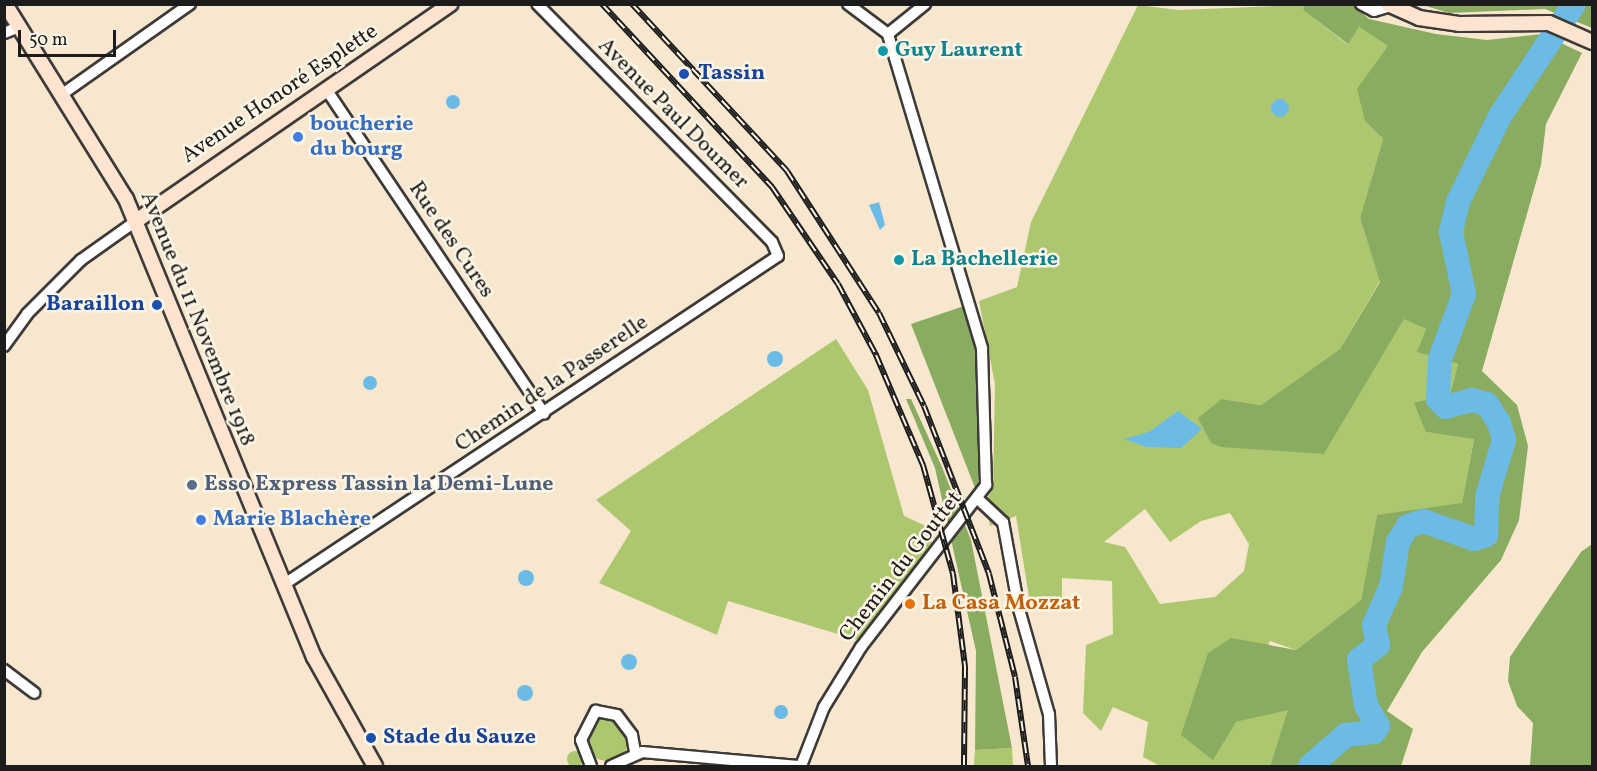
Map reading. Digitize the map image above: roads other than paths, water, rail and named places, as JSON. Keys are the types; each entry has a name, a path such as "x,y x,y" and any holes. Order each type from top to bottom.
{"main road":[{"name":"Avenue du 11 Novembre 1918","path":"5,4 136,221 283,585 331,693 370,764"},
{"name":"Avenue Honoré Esplette","path":"136,221 450,4"},
{"path":"1390,5 1459,24 1549,23 1593,42"}],"street":[{"path":"61,94 190,4"},
{"name":"Avenue Paul Doumer","path":"537,4 778,253"},
{"path":"848,4 888,34 923,5"},
{"path":"1361,4 1374,12 1390,5"},
{"path":"4,33 19,27"},
{"name":"Chemin du Gouttet","path":"800,766 824,707 861,647 979,500 986,485 988,439 982,348 888,34"},
{"name":"Rue des Cures","path":"326,89 544,413"},
{"path":"4,346 27,314 81,260 136,221"},
{"name":"Chemin de la Passerelle","path":"283,585 544,413 778,253"},
{"path":"979,500 1003,522 1019,609 1049,714 1051,766"},
{"path":"4,669 34,693"},
{"path":"591,766 581,740 586,721 596,711 617,715 634,740 635,752"},
{"path":"611,766 635,752 800,766"}],"water":[{"path":"453,95 458,97 460,102 458,107 453,109 448,107 446,102 448,97"},
{"path":"1276,99 1284,99 1289,104 1287,115 1276,117 1271,112 1271,104"},
{"path":"879,202 885,225 880,230 869,205"},
{"path":"772,351 778,351 783,359 781,365 772,367 767,362 767,356"},
{"path":"367,376 373,376 377,383 373,390 367,390 363,386 363,380"},
{"path":"1178,411 1202,429 1181,448 1147,447 1124,439 1149,432"},
{"path":"523,570 529,570 534,578 532,584 523,586 518,581 518,575"},
{"path":"629,654 635,656 637,662 635,668 629,670 623,668 621,662 623,656"},
{"path":"525,685 531,687 533,693 531,699 525,701 519,699 517,693 519,687"},
{"path":"781,705 786,707 788,712 786,717 781,719 776,717 774,712 776,707"}],"waterway":[{"path":"1310,766 1346,735 1374,732 1378,726 1366,705 1359,660 1378,645 1374,625 1391,587 1398,542 1408,526 1423,521 1474,539 1486,535 1487,497 1504,440 1499,423 1487,404 1472,400 1446,407 1438,399 1440,359 1464,294 1451,232 1458,202 1500,116 1574,4"}],"railway":[{"path":"602,4 772,187 838,284 876,355 923,465 953,574 965,667 964,766"},
{"path":"632,4 787,171 879,313 924,406 989,574 1015,677 1028,766"}],"place":[{"name":"Guy Laurent","path":"883,51"},
{"name":"Tassin","path":"684,74"},
{"name":"boucherie du bourg","path":"298,137"},
{"name":"La Bachellerie","path":"899,260"},
{"name":"Baraillon","path":"157,305"},
{"name":"Esso Express Tassin la Demi-Lune","path":"192,485"},
{"name":"Marie Blachère","path":"201,520"},
{"name":"La Casa Mozzat","path":"910,604"},
{"name":"Stade du Sauze","path":"371,738"}]}
